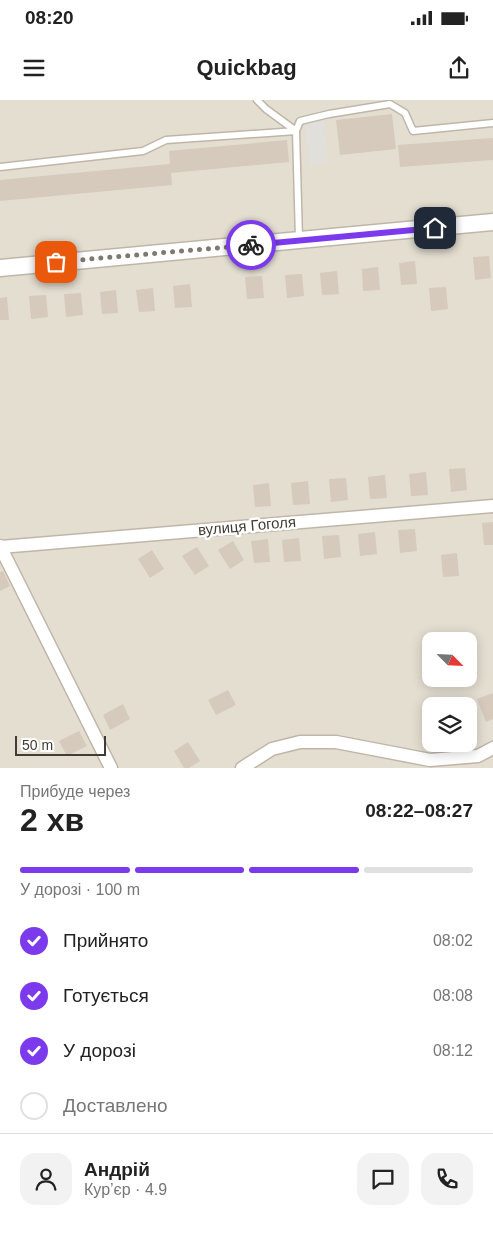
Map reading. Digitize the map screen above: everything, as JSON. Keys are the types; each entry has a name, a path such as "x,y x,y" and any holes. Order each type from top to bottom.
{"street":[{"path":"0,268 493,222"},
{"name":"вулиця Гоголя","path":"0,547 493,506"},
{"path":"0,547 111,768"},
{"path":"242,768 272,749 300,742 336,742 430,760 478,756 493,748"}],"lane":[{"path":"257,100 296,131"},
{"path":"299,240 296,131 300,121 390,104 405,113 413,131 493,123"},
{"path":"0,167 143,151 166,140 296,131"}],"shaded area":[{"path":"0,100 493,100 493,768 0,768"},
{"path":"324,119 328,162 308,165 305,122"}],"building":[{"path":"392,114 396,149 340,155 336,120"},
{"path":"493,138 493,160 400,167 398,145"},
{"path":"287,140 289,162 171,173 172,185 0,201 0,180 170,164 169,151"},
{"path":"489,256 491,278 475,280 473,257"},
{"path":"415,261 417,284 401,285 399,263"},
{"path":"378,267 380,290 363,291 362,269"},
{"path":"337,271 339,294 322,295 320,273"},
{"path":"302,274 304,296 287,298 285,275"},
{"path":"262,276 264,298 247,299 245,277"},
{"path":"190,284 192,307 175,308 173,286"},
{"path":"446,287 448,309 431,311 429,288"},
{"path":"153,288 155,311 139,312 136,290"},
{"path":"116,290 118,313 102,314 100,292"},
{"path":"81,293 83,315 66,317 64,294"},
{"path":"46,295 48,317 31,319 29,296"},
{"path":"7,297 9,320 0,320 0,298"},
{"path":"465,468 467,490 451,492 449,469"},
{"path":"426,472 428,495 411,496 409,474"},
{"path":"385,475 387,498 370,499 368,477"},
{"path":"346,478 348,500 331,502 329,479"},
{"path":"308,481 310,504 293,505 291,483"},
{"path":"269,483 271,506 255,507 253,485"},
{"path":"493,522 493,545 484,545 482,523"},
{"path":"415,529 417,551 400,553 398,530"},
{"path":"375,532 377,554 360,556 358,534"},
{"path":"339,535 341,557 324,559 322,536"},
{"path":"299,538 301,561 284,562 282,540"},
{"path":"268,539 270,562 254,563 251,541"},
{"path":"233,541 244,560 230,569 218,550"},
{"path":"197,547 209,566 195,575 182,556"},
{"path":"152,550 164,569 150,578 138,559"},
{"path":"457,553 459,576 443,577 441,555"},
{"path":"3,571 10,586 0,591 0,572"},
{"path":"228,690 236,705 216,715 208,700"},
{"path":"493,693 493,719 486,722 477,699"},
{"path":"123,704 130,719 110,730 103,715"},
{"path":"79,731 87,746 67,756 59,741"},
{"path":"188,742 200,761 189,768 184,768 174,751"}],"way so far":[{"path":"56,262 251,245"}],"route":[{"path":"251,245 435,228"}]}
